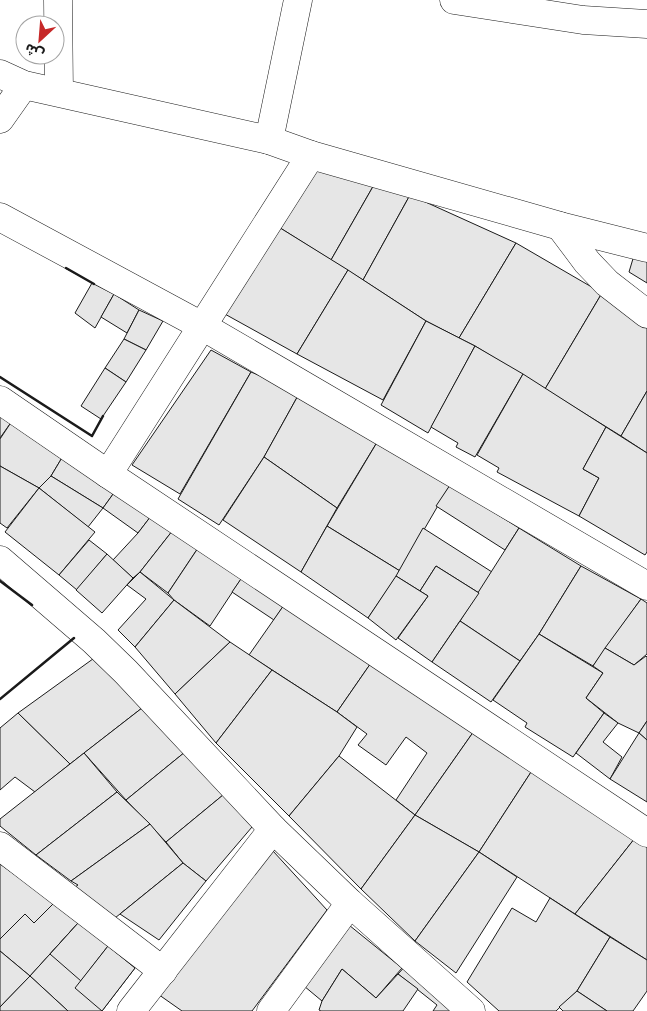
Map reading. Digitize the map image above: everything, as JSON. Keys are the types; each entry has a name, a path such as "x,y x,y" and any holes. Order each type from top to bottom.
{"street":[{"path":"58,0 59,92"},
{"path":"269,140 298,0"},
{"path":"454,0 583,20 647,24"},
{"path":"0,119 12,79 59,92 269,140 311,155 560,226 647,248"},
{"path":"108,474 311,155"},
{"path":"0,217 202,326 647,586"},
{"path":"560,226 587,262 607,283 647,314"},
{"path":"0,400 108,474 647,832"},
{"path":"0,560 64,613 126,672 274,829 350,903 471,1011"},
{"path":"143,1007 163,971 274,829"},
{"path":"0,846 163,971"},
{"path":"272,1011 350,903"}],"building":[{"path":"320,166 375,183 331,260 277,226"},
{"path":"375,183 410,195 363,280 331,260"},
{"path":"410,195 516,243 459,338 426,321 363,280"},
{"path":"277,226 348,270 297,354 223,313"},
{"path":"516,243 602,293 545,389 459,338"},
{"path":"635,252 647,256 647,283 629,272"},
{"path":"348,270 426,321 383,400 297,354"},
{"path":"92,283 114,294 95,328 75,313"},
{"path":"602,293 647,326 647,391 621,436 545,389"},
{"path":"114,294 139,310 127,333 101,317"},
{"path":"139,310 163,321 146,350 124,339"},
{"path":"426,321 475,346 428,433 381,405"},
{"path":"124,339 146,350 126,382 105,368"},
{"path":"475,346 523,374 475,457 456,447 458,443 431,427"},
{"path":"211,350 251,372 180,494 132,465"},
{"path":"105,368 126,382 101,419 81,406"},
{"path":"251,372 300,392 264,457 219,525 178,499"},
{"path":"523,374 606,427 583,469 599,478 579,516 497,472 499,468 477,455"},
{"path":"647,391 647,453 621,436"},
{"path":"300,392 379,439 337,508 264,457"},
{"path":"0,412 12,421 0,438"},
{"path":"12,421 63,456 51,476 39,488 0,466 0,439"},
{"path":"606,427 647,453 647,552 645,555 579,516 599,478 583,469"},
{"path":"379,439 450,485 400,571 327,526"},
{"path":"63,456 116,490 103,508 51,476"},
{"path":"264,457 337,508 301,572 223,520"},
{"path":"0,466 39,488 7,528 0,523"},
{"path":"51,476 103,508 88,527 39,488"},
{"path":"450,485 519,528 505,550 436,506"},
{"path":"39,488 95,532 59,575 5,532"},
{"path":"116,490 151,516 138,533 103,508"},
{"path":"151,516 173,530 140,572 133,578 113,560"},
{"path":"327,526 400,571 368,618 301,572"},
{"path":"423,528 492,572 479,593 436,566 420,591 396,576"},
{"path":"519,528 581,566 520,661 460,621"},
{"path":"173,530 200,545 168,593 140,572"},
{"path":"89,540 107,554 77,590 59,575"},
{"path":"200,545 243,576 210,626 174,600 168,593"},
{"path":"107,554 133,578 102,613 76,590"},
{"path":"436,566 479,593 432,662 398,638 428,596 420,591"},
{"path":"581,566 641,599 593,666 539,634"},
{"path":"140,572 174,600 135,647 118,630 146,599 127,585"},
{"path":"243,576 284,605 274,620 232,592"},
{"path":"396,576 428,596 396,640 368,618"},
{"path":"641,599 647,603 647,654 634,665 605,648"},
{"path":"174,600 230,642 175,694 135,647"},
{"path":"284,605 373,660 337,712 249,655"},
{"path":"460,621 520,661 491,702 432,662"},
{"path":"539,634 603,673 586,698 604,713 573,757 525,727 527,723 493,700"},
{"path":"230,642 272,670 216,743 175,694"},
{"path":"605,648 634,665 647,657 647,721 639,733 618,723 586,698 603,673 593,666"},
{"path":"97,656 142,708 70,764 18,713"},
{"path":"373,660 474,731 415,815 396,800 427,753 406,737 386,765 358,745 367,734 337,712"},
{"path":"272,670 357,727 339,756 289,816 216,743"},
{"path":"142,708 185,752 126,800 84,753"},
{"path":"18,713 70,764 35,792 15,777 0,790 0,728"},
{"path":"604,713 618,723 603,742 622,757 610,779 576,753"},
{"path":"647,721 647,740 639,733"},
{"path":"474,731 533,769 479,852 415,815"},
{"path":"639,733 647,740 647,802 610,779"},
{"path":"185,752 223,795 166,842 126,800"},
{"path":"84,753 117,792 36,855 0,826 0,819"},
{"path":"339,756 415,815 361,889 289,816"},
{"path":"533,769 635,838 575,914 479,852"},
{"path":"117,792 150,824 71,881 36,855"},
{"path":"223,795 252,827 206,881 183,863 166,842"},
{"path":"415,815 479,852 415,941 361,889"},
{"path":"150,824 183,863 115,918 75,887 78,885 71,881"},
{"path":"635,838 647,846 647,960 575,914"},
{"path":"273,851 327,910 252,1011 182,1011 155,992"},
{"path":"479,852 517,877 456,973 415,941"},
{"path":"183,863 206,881 159,940 120,914"},
{"path":"0,864 54,903 34,923 25,914 0,939"},
{"path":"550,898 610,937 577,991 556,1011 499,1011 467,982 512,908 536,922"},
{"path":"54,903 79,922 30,976 0,951 0,939 25,914 34,923"},
{"path":"344,921 402,968 376,998 342,969 322,1001 304,986"},
{"path":"79,922 135,968 102,1011 68,1011 30,976"},
{"path":"79,922 108,946 81,981 50,954"},
{"path":"610,937 647,960 647,991 633,1011 607,1011 577,991"},
{"path":"108,946 135,968 102,1011 75,988"},
{"path":"0,951 30,976 0,1007"},
{"path":"410,961 464,1011 433,1011 437,1005 398,974"},
{"path":"342,969 376,998 398,974 418,989 403,1011 319,1010 322,1001"},
{"path":"30,976 68,1011 0,1011 0,1007"},
{"path":"577,991 607,1011 563,1011 559,1007"}],"wall":[{"path":"66,268 94,284"},
{"path":"0,377 92,436 103,416"},
{"path":"0,581 32,605"},
{"path":"0,699 74,638"}]}
